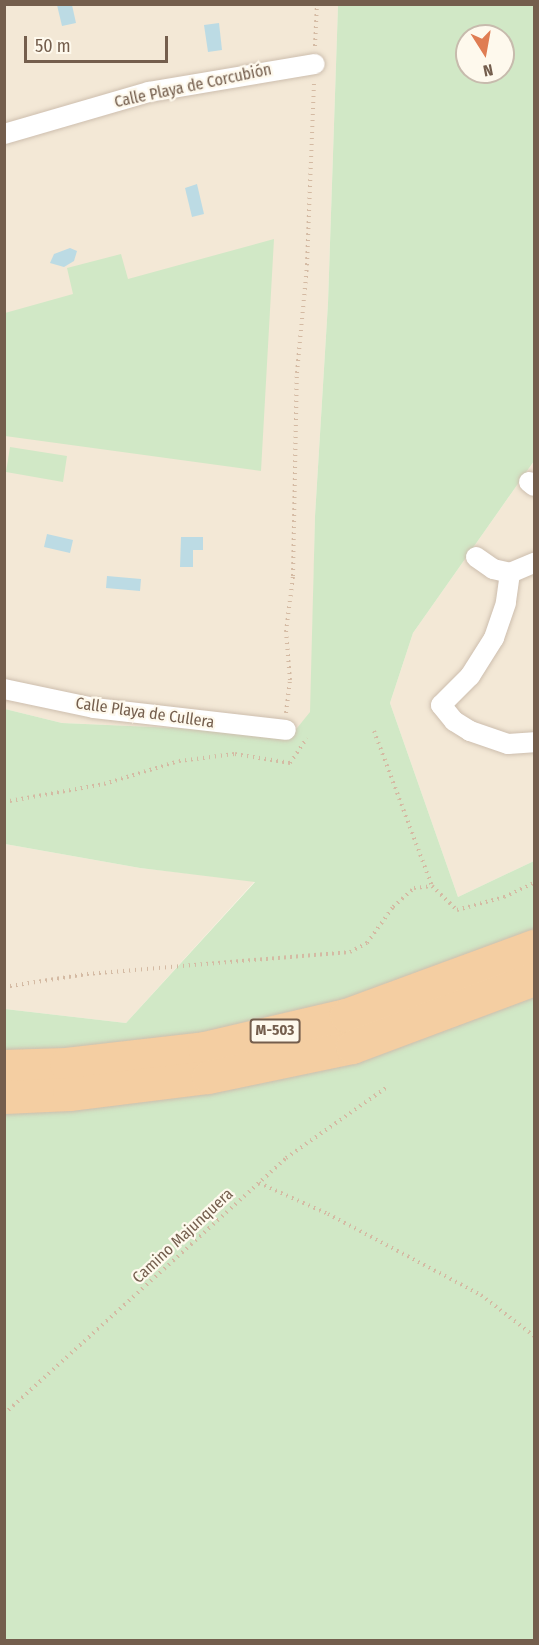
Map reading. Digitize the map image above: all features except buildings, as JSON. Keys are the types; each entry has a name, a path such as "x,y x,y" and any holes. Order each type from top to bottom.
{"highway":[{"name":"M-503","path":"4,1066 66,1064 204,1048 346,1015 534,946"},
{"name":"M-503","path":"4,1096 69,1094 208,1077 352,1047 534,979"}],"street":[{"name":"Calle Playa de Corcubión","path":"4,134 149,92 315,64"},
{"path":"476,557 493,569 510,573 534,563"},
{"path":"510,573 506,603 494,638 470,676 441,705 454,721 470,731 507,744 534,742"},
{"name":"Calle Playa de Cullera","path":"4,689 94,708 286,725"}],"path":[{"path":"286,725 290,680 286,632 293,576 297,373 307,265 317,4"},
{"path":"374,731 432,886 457,910 504,897 534,883"},
{"path":"4,801 104,784 179,761 235,754 290,763 307,738"},
{"path":"4,987 87,974 350,952 367,943 393,907 414,888 432,886"},
{"name":"Camino Majunquera","path":"4,1414 286,1158 387,1087"},
{"path":"258,1183 328,1214 482,1295 534,1336"}],"shaded area":[{"path":"5,5 338,5 328,303 315,516 311,712 293,733 62,723 5,709"},
{"path":"534,461 534,861 458,897 390,703 413,633"},
{"path":"5,844 140,868 255,881 126,1023 5,1009"}],"green space":[{"path":"338,5 534,5 534,461 413,633 390,703 458,897 534,861 534,1640 5,1640 5,1009 126,1023 255,882 140,868 5,844 5,709 62,723 293,733 310,712 315,516 328,303"},
{"path":"274,239 261,471 5,436 5,313 73,294 67,268 121,254 128,279"},
{"path":"10,447 67,456 63,482 6,472"}],"water":[{"path":"57,5 72,5 76,23 62,26"},
{"path":"219,23 222,50 208,52 204,25"},
{"path":"197,184 204,214 192,217 185,188"},
{"path":"70,248 77,251 74,261 64,267 50,263 54,254"},
{"path":"47,534 73,540 70,553 44,547"},
{"path":"181,537 203,537 203,550 193,550 193,567 180,567"},
{"path":"107,576 141,579 140,591 106,588"}]}
